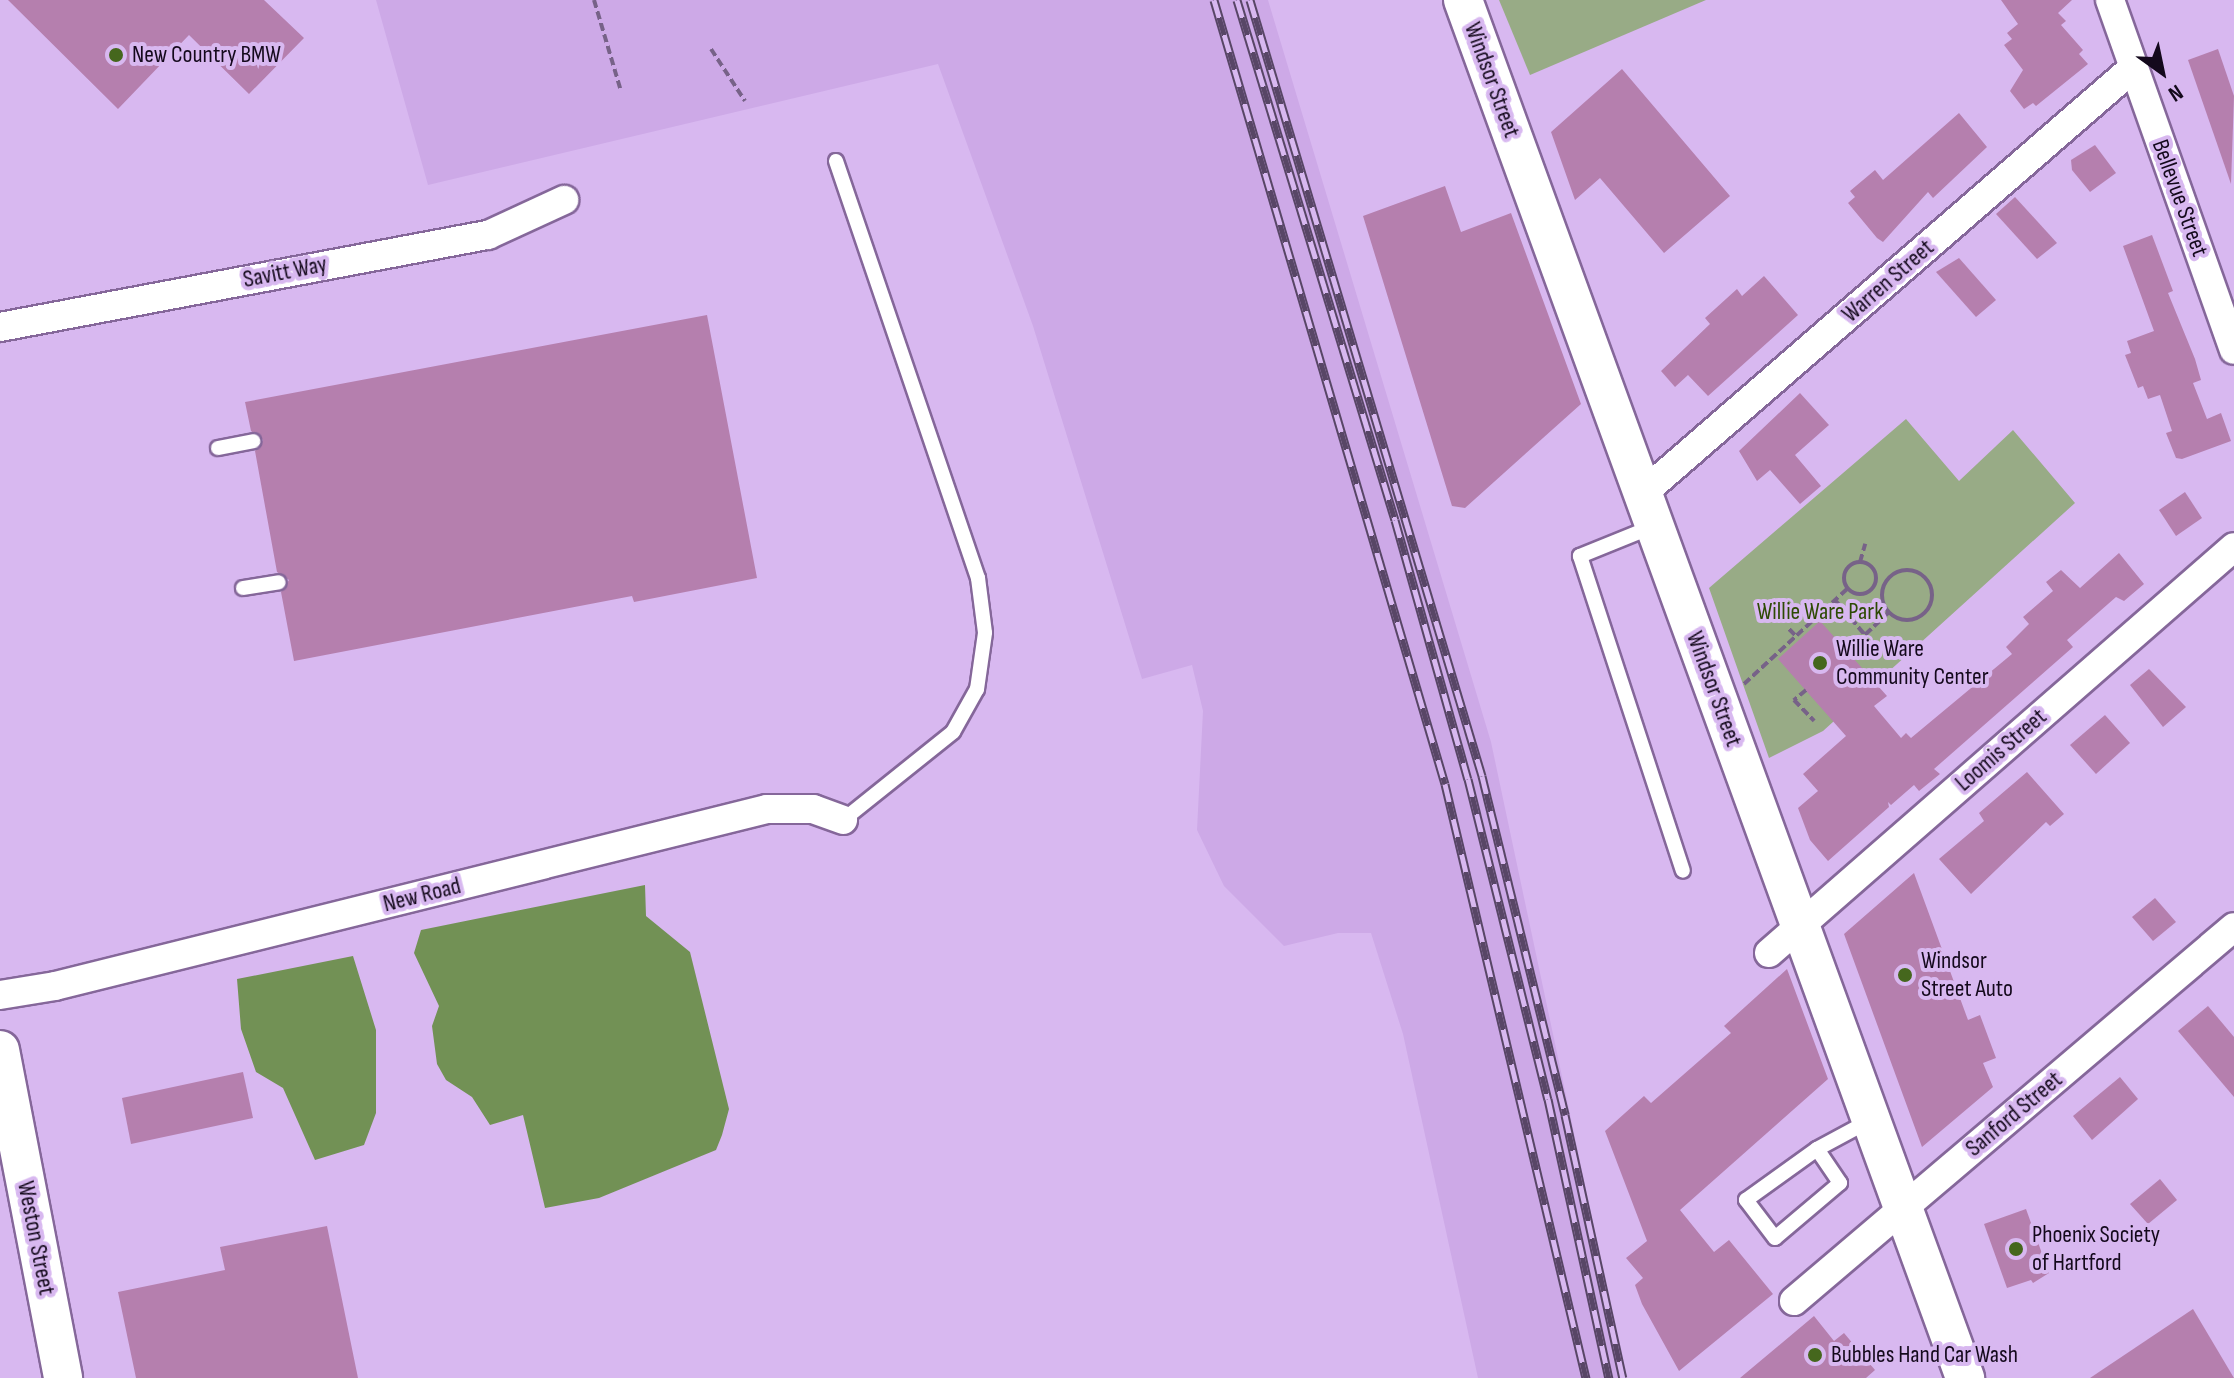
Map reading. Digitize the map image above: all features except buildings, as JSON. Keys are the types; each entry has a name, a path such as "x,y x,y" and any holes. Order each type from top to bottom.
{"main road":[{"name":"Windsor Street","path":"1463,0 1965,1378"},
{"name":"Weston Street","path":"0,1050 63,1378"}],"street":[{"name":"Bellevue Street","path":"2110,0 2234,350"},
{"name":"Warren Street","path":"1648,509 2133,68"},
{"name":"Savitt Way","path":"0,327 488,235 564,200"},
{"name":"Loomis Street","path":"1769,953 2234,547"},
{"name":"New Road","path":"0,995 55,986 767,809 813,809 843,820"},
{"name":"Sanford Street","path":"1794,1301 2234,927"}],"lane":[{"path":"836,161 978,578 985,633 977,689 953,732 843,820"},
{"path":"218,448 253,441"},
{"path":"1648,509 1580,556 1683,871"},
{"path":"243,588 279,582"},
{"path":"1817,1149 1840,1183 1775,1238 1746,1200 1817,1149 1869,1121"}],"path":[{"path":"594,0 620,88"},
{"path":"711,49 745,101"},
{"path":"1848,588 1847,569 1860,562 1865,544"},
{"path":"1860,562 1873,570 1875,582"},
{"path":"1911,570 1925,577 1932,592 1928,609 1915,619 1899,619 1889,612 1883,602 1883,586 1894,573 1911,570"},
{"path":"1875,582 1883,586"},
{"path":"1848,588 1861,593 1875,582"},
{"path":"1739,688 1848,588"},
{"path":"1835,600 1865,635"},
{"path":"1848,651 1889,612"},
{"path":"1789,629 1796,636"},
{"path":"1806,690 1794,700 1814,721"}],"shaded area":[{"path":"376,0 1268,0 1491,742 1626,1378 1478,1378 1403,1034 1371,933 1338,933 1284,946 1224,886 1197,830 1203,711 1192,665 1142,679 1033,326 938,64 428,185"}],"green space":[{"path":"1499,0 1706,0 1530,75"},
{"name":"Willie Ware Park","path":"1906,419 1959,481 2013,430 2075,503 1823,731 1769,758 1709,588"},
{"path":"645,885 646,916 690,952 729,1109 722,1135 716,1150 599,1198 545,1208 523,1115 490,1125 472,1097 446,1080 437,1064 432,1026 439,1006 414,953 421,930"},
{"path":"353,956 376,1030 376,1113 364,1145 315,1160 283,1088 256,1072 241,1029 237,979"}],"railway":[{"path":"1214,0 1445,784 1586,1378"},
{"path":"1237,0 1395,520 1468,779 1548,1099 1609,1378"},
{"path":"1250,0 1482,776 1565,1115 1623,1378"}],"place":[{"name":"New Country BMW","path":"116,55"},
{"name":"Willie Ware Community Center","path":"1820,663"},
{"name":"Windsor Street Auto","path":"1905,975"},
{"name":"Phoenix Society of Hartford","path":"2016,1249"},
{"name":"Bubbles Hand Car Wash","path":"1815,1355"}]}
